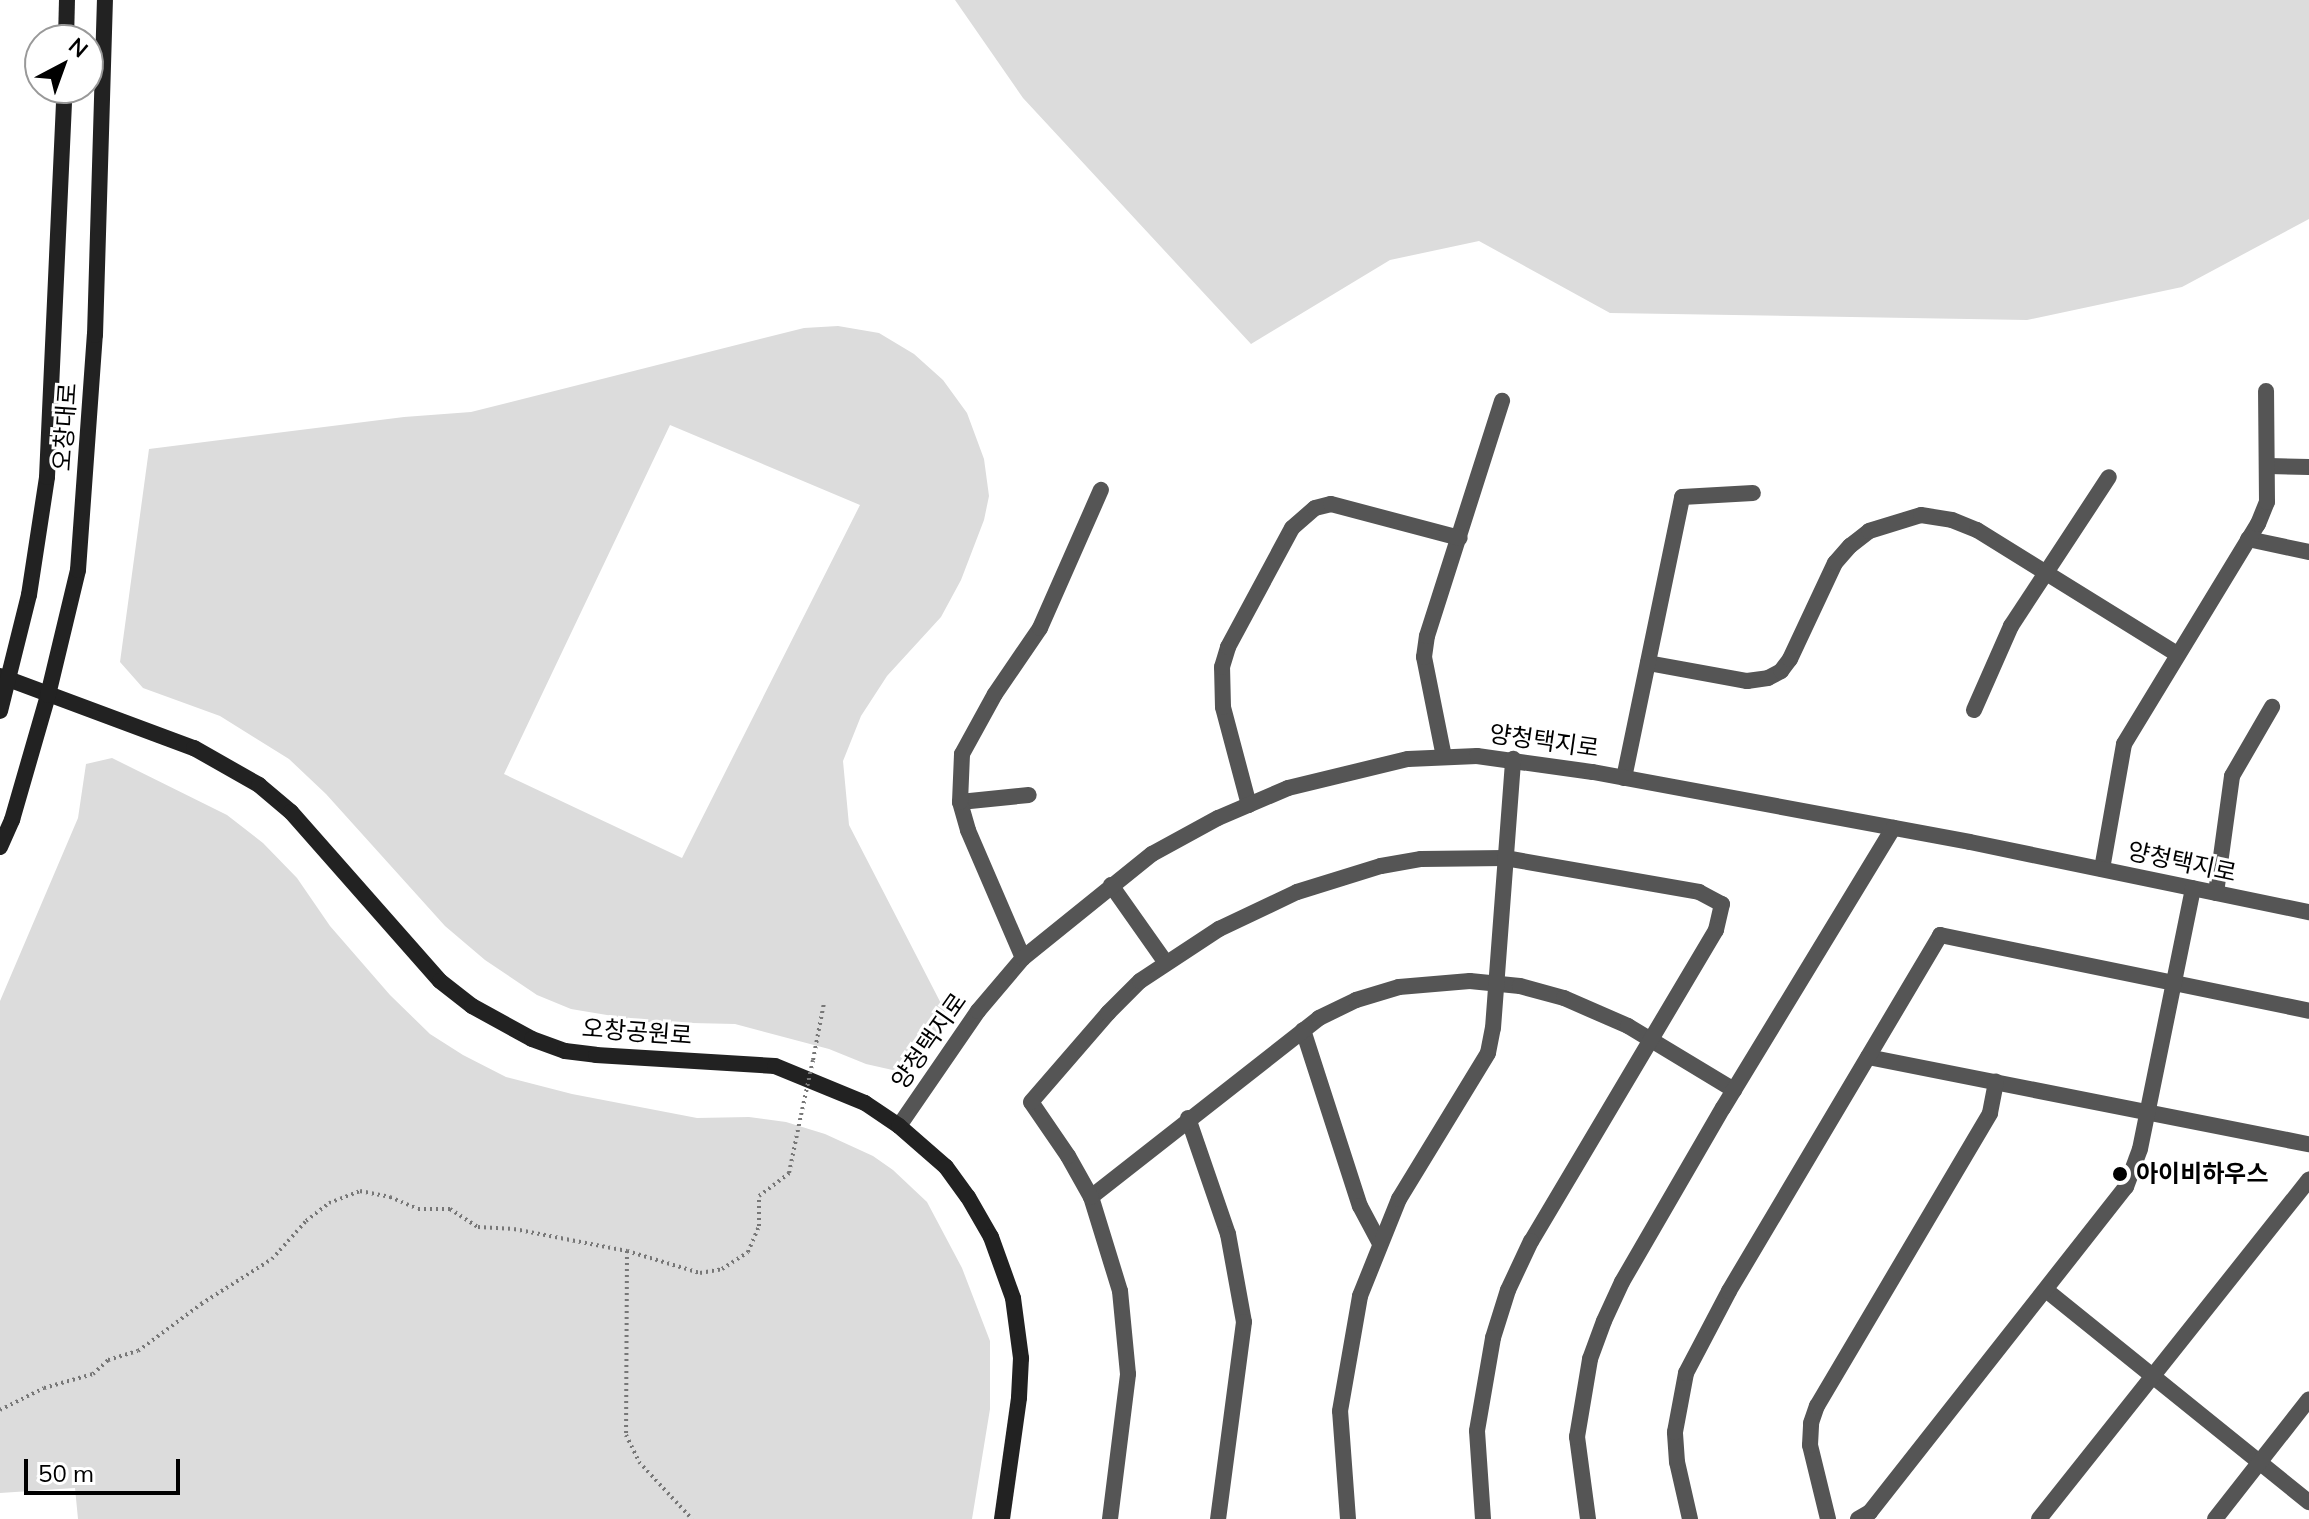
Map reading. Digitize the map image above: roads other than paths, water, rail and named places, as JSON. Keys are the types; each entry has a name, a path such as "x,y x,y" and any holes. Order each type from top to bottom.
{"main road":[{"path":"66,24 67,0"},
{"name":"오창대로","path":"0,847 12,820 48,695 78,570 95,335 105,0"},
{"name":"오창대로","path":"0,711 5,678 29,595 47,477 64,104"},
{"name":"오창공원로","path":"5,678 194,748 259,785 291,812 440,981 472,1006 532,1039 565,1051 596,1055 775,1066 853,1097 899,1126 946,1167 968,1197 991,1237 1013,1298 1021,1358 1020,1385 1002,1519"}],"street":[{"path":"2102,869 2124,744 2248,539 2267,502 2266,391"},
{"path":"1444,757 1424,657 1427,636 1502,401"},
{"path":"2269,466 2309,467"},
{"path":"1974,710 2011,626 2109,477"},
{"path":"1023,958 973,844 960,802 962,754 995,694 1040,628 1101,490"},
{"path":"1624,778 1682,497 1753,493"},
{"path":"1249,805 1223,707 1222,667 1228,647 1292,528 1315,508 1331,504 1460,538"},
{"path":"1648,663 1747,681 1768,678 1781,671 1790,659 1835,563 1850,546 1869,531 1921,515 1952,520 1977,530 2177,654"},
{"path":"2248,539 2309,552"},
{"path":"2216,893 2232,776 2272,707"},
{"name":"양청택지로","path":"899,1126 978,1011 1023,958 1111,885 1152,854 1249,805 1288,788 1347,771 1444,757 1513,759 1893,828 2309,912"},
{"path":"1348,1519 1340,1411 1360,1296 1379,1241 1399,1199 1488,1053 1513,759"},
{"path":"960,802 1029,795"},
{"path":"1588,1519 1577,1437 1590,1359 1622,1282 1893,828"},
{"path":"1110,1519 1127,1386 1126,1330 1107,1241 1091,1197 1068,1156 1031,1102 1108,1013 1140,981 1262,906 1339,876 1421,859 1505,858 1699,892 1722,904 1716,930 1531,1241 1508,1290 1493,1338 1477,1431 1483,1519"},
{"path":"1111,885 1166,963"},
{"path":"1858,1519 1870,1512 2126,1187 2140,1149 2193,888"},
{"path":"1690,1519 1677,1462 1675,1432 1686,1373 1706,1331 1940,935 2309,1011"},
{"path":"1091,1197 1303,1030 1356,1000 1399,987 1438,981 1495,984 1564,998 1650,1039 1734,1090"},
{"path":"1303,1030 1360,1206 1379,1241"},
{"path":"1868,1057 2309,1144"},
{"path":"1828,1519 1810,1445 1811,1423 1817,1406 1990,1113 1996,1082"},
{"path":"1188,1118 1228,1234 1244,1322 1218,1519"},
{"path":"2039,1519 2309,1179"},
{"path":"2046,1290 2309,1502"},
{"path":"2215,1519 2309,1399"}],"place":[{"name":"아이비하우스","path":"2120,1174"}]}
